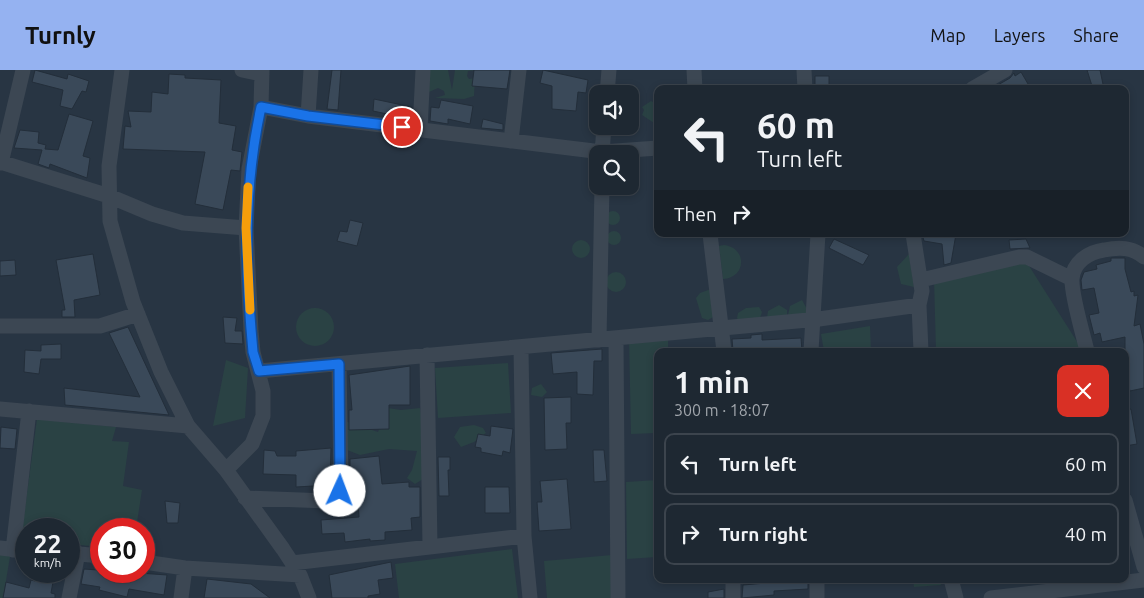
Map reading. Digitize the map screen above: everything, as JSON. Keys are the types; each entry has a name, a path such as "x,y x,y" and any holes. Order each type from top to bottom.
{"street":[{"path":"23,70 1,163 109,196 152,214 183,223 246,228"},
{"path":"122,70 109,166 110,221 138,314 161,372 188,426 226,470 296,569 308,598"},
{"path":"226,470 252,444 263,416 263,391 253,352 246,228 249,169 261,107 262,72 242,70"},
{"path":"308,116 311,70"},
{"path":"420,129 423,70"},
{"path":"512,141 519,70"},
{"path":"608,85 609,70"},
{"path":"694,70 695,85"},
{"path":"804,70 805,85"},
{"path":"979,85 1005,70"},
{"path":"261,107 308,116 589,151"},
{"path":"639,150 654,148"},
{"path":"599,340 602,195"},
{"path":"710,237 723,327 724,348"},
{"path":"811,348 818,237"},
{"path":"913,237 922,291 919,305 921,348"},
{"path":"1086,348 1072,279 1076,265 1088,254 1102,250 1125,248 1138,252 1144,257"},
{"path":"921,280 1019,257 1027,257 1072,279"},
{"path":"259,371 616,339 812,319 919,305"},
{"path":"0,326 100,326 138,314"},
{"path":"616,339 618,598"},
{"path":"521,348 524,536 530,598"},
{"path":"427,355 430,547"},
{"path":"245,498 328,501 336,498 341,483 339,364"},
{"path":"0,409 188,426"},
{"path":"13,550 29,411"},
{"path":"1129,514 1144,567"},
{"path":"155,564 185,568 296,569 430,547 524,536"},
{"path":"181,598 185,568"},
{"path":"992,598 1107,591 1144,580"},
{"path":"69,598 70,583"},
{"path":"733,583 733,598"},
{"path":"816,583 817,598"},
{"path":"952,583 956,598"}],"green space":[{"path":"423,70 448,70 452,90 455,70 477,70 468,71 467,76 469,79 475,78 474,96 464,99 435,98 445,95 444,91 438,88 429,92"},
{"path":"651,101 654,102 654,123 642,115 644,110 642,107"},
{"path":"610,211 616,211 620,218 616,225 610,225 606,221 606,215"},
{"path":"611,231 617,231 621,238 617,245 611,245 607,241 607,235"},
{"path":"581,240 587,243 590,249 587,255 581,258 575,255 572,249 575,243"},
{"path":"719,246 732,247 737,251 741,263 740,269 736,274 723,279"},
{"path":"909,254 914,287 901,284 897,267"},
{"path":"1024,258 1081,348 936,348 934,279"},
{"path":"616,272 623,275 626,282 623,289 616,292 609,289 606,282 609,275"},
{"path":"711,289 715,316 708,320 702,318 696,298 700,293"},
{"path":"802,300 808,311 807,316 788,315 790,306"},
{"path":"779,305 787,310 787,316 767,318 768,311"},
{"path":"759,307 762,312 758,324 740,323 737,318 738,313 746,308"},
{"path":"315,308 328,314 334,327 328,340 315,346 302,340 296,327 302,314"},
{"path":"870,326 871,348 823,348 821,334"},
{"path":"629,338 668,338 668,348 654,348 654,433 631,434"},
{"path":"226,360 248,368 245,418 213,426"},
{"path":"508,363 511,413 438,418 435,368"},
{"path":"541,384 547,392 542,397 531,395 532,388"},
{"path":"388,408 401,410 420,408 431,474 415,484 407,478 412,470 417,451 389,449 360,455 347,450 345,421 378,432"},
{"path":"37,419 116,427 112,441 129,442 123,486 142,490 138,518 90,518 90,546 80,545 80,518 24,518"},
{"path":"474,425 483,428 486,433 474,442 461,447 454,437 460,427"},
{"path":"654,480 654,557 627,559 626,482"},
{"path":"512,549 518,598 399,598 395,564"},
{"path":"0,550 11,551 3,598 0,598"},
{"path":"612,555 616,598 547,598 544,561"},
{"path":"914,583 941,583 941,585 914,587"}],"building":[{"path":"35,70 67,79 68,74 89,81 86,92 82,91 72,109 60,106 63,90 32,82"},
{"path":"332,70 341,70 338,110 327,109"},
{"path":"474,70 510,70 507,89 472,86"},
{"path":"543,70 588,80 586,93 578,92 576,111 552,109 552,86 540,83"},
{"path":"1087,70 1100,70 1103,85 1092,85"},
{"path":"1021,72 1029,85 998,85 1010,78 1014,73 1015,76"},
{"path":"169,74 185,75 185,78 221,80 219,123 236,126 232,150 242,152 240,171 231,170 223,210 195,204 205,152 123,149 125,126 131,127 128,111 151,112 152,92 168,94"},
{"path":"815,76 829,76 829,85 815,85"},
{"path":"374,99 412,107 411,119 373,111"},
{"path":"441,100 473,106 470,124 448,119 448,124 430,121 431,107 439,108"},
{"path":"69,114 93,121 83,156 90,158 87,178 50,164 49,168 38,164 42,150 14,148 20,130 39,132 38,143 46,145 45,149 58,150"},
{"path":"483,119 503,124 503,130 481,128"},
{"path":"350,220 363,223 357,246 337,241 340,231 347,232"},
{"path":"923,237 955,237 951,263 944,265 942,244 924,241"},
{"path":"834,239 869,255 863,265 829,248"},
{"path":"1026,239 1030,248 1010,249 1009,240"},
{"path":"93,254 100,295 74,300 75,317 62,317 62,310 65,310 56,260"},
{"path":"1111,258 1125,258 1125,269 1131,292 1134,291 1134,296 1138,295 1134,326 1140,324 1144,344 1144,388 1130,391 1129,348 1125,348 1125,337 1102,342 1100,333 1094,335 1089,315 1099,313 1094,288 1082,290 1081,280 1084,272 1097,269 1096,265 1111,261"},
{"path":"15,260 16,275 0,276 0,261"},
{"path":"223,317 237,318 235,331 242,331 243,344 225,343"},
{"path":"128,327 169,415 65,405 64,388 140,397 109,333"},
{"path":"762,334 762,340 801,338 802,348 733,348 732,339 751,338 751,335"},
{"path":"61,344 61,359 41,359 39,374 24,372 25,350 41,351 41,345"},
{"path":"602,349 602,361 594,361 593,395 577,394 577,372 553,374 551,353"},
{"path":"410,366 410,405 389,405 389,429 349,430 349,410 352,410 349,375"},
{"path":"571,397 571,423 566,423 567,449 545,450 544,398"},
{"path":"1129,409 1131,409 1137,444 1129,445"},
{"path":"491,426 513,429 510,453 503,451 502,456 481,452 481,448 475,447 478,434 490,436"},
{"path":"1,427 17,429 15,449 0,448"},
{"path":"331,448 330,485 296,487 296,475 263,474 264,450 275,451 277,456 296,456 296,451"},
{"path":"593,450 604,450 607,481 594,482"},
{"path":"379,456 382,484 409,482 409,487 420,487 420,517 411,518 412,530 385,532 385,540 370,541 370,539 345,542 344,533 322,534 321,520 359,517 357,488 353,488 353,484 350,484 350,459"},
{"path":"438,457 450,457 450,470 448,470 449,496 439,496"},
{"path":"567,479 571,529 539,531 537,502 542,502 540,481"},
{"path":"485,487 509,487 510,513 485,513"},
{"path":"165,501 180,503 178,523 167,523"},
{"path":"391,562 393,578 378,580 380,594 368,596 368,598 332,598 329,575"},
{"path":"84,569 90,569 90,583 155,583 155,574 167,575 164,595 129,589 127,597 99,590 100,587 81,584"},
{"path":"207,579 251,584 270,598 204,598"},
{"path":"6,582 29,588 30,583 53,583 51,593 55,594 55,598 3,598"},
{"path":"808,583 808,589 774,591 774,595 742,598 743,585"},
{"path":"724,589 724,598 708,598 708,592"}],"slow traffic":[{"path":"248,187 246,228 250,310"}],"route":[{"path":"340,491 339,364 259,371 253,352 246,228 249,169 261,107 308,116 402,127"}]}
